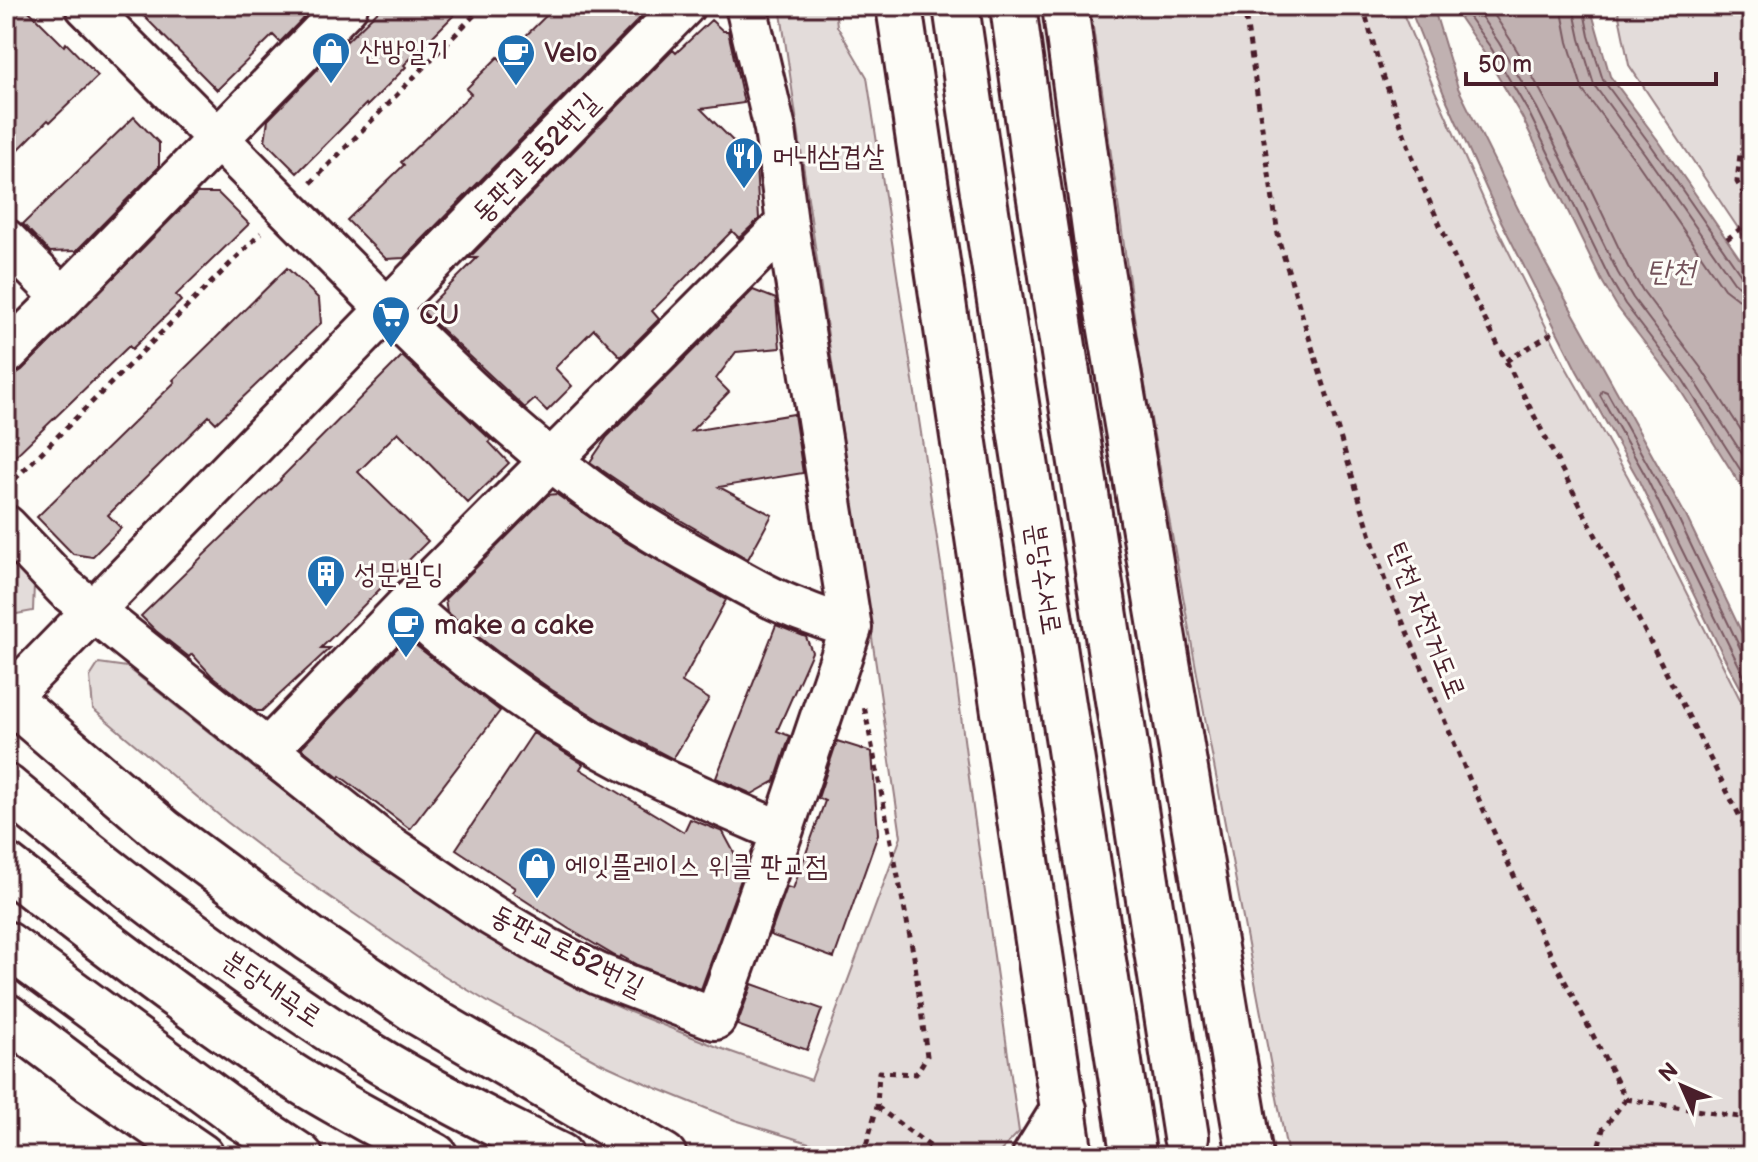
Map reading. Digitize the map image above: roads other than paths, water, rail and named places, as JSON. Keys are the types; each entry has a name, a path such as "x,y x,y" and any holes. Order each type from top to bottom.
{"main road":[{"path":"899,6 1070,1156"},
{"name":"분당수서로","path":"956,6 1112,1154"},
{"name":"분당수서로","path":"1013,6 1033,154 1186,1137"},
{"path":"1065,6 1099,258 1244,1147"},
{"path":"7,697 163,831 332,954 421,1014 664,1156"},
{"name":"분당내곡로","path":"6,787 168,917 361,1050 435,1093 560,1156"},
{"path":"6,866 213,1023 288,1073 435,1156"},
{"path":"6,944 238,1115 300,1156"},
{"path":"6,1016 92,1081 201,1156"},
{"path":"1064,1109 1112,1154"},
{"path":"1035,1156 1064,1109"}],"street":[{"path":"86,6 449,370 551,460 601,498 686,552 790,607 851,628"},
{"path":"6,354 347,6"},
{"name":"동판교로52번길","path":"7,697 684,6"},
{"name":"동판교로52번길","path":"6,526 66,589 379,839 491,915 547,948 598,974 715,1019 851,628 775,129 746,6"},
{"path":"267,750 787,223"},
{"path":"6,240 63,298"},
{"path":"406,606 468,659 553,718 625,761 782,832"}],"water":[{"name":"탄천","path":"1409,6 1433,6 1458,88 1542,257 1686,516 1752,654 1752,709 1637,477 1577,371 1499,217"},
{"name":"탄천","path":"1455,6 1590,6 1610,76 1752,276 1752,503 1677,385 1618,308 1522,117"}],"place":[{"name":"산방일기","path":"331,85"},
{"name":"Velo","path":"516,87"},
{"name":"머내삼겹살","path":"744,190"},
{"name":"CU","path":"391,349"},
{"name":"성문빌딩","path":"326,608"},
{"name":"make a cake","path":"406,659"},
{"name":"에잇플레이스 위클 판교점","path":"537,900"}]}
